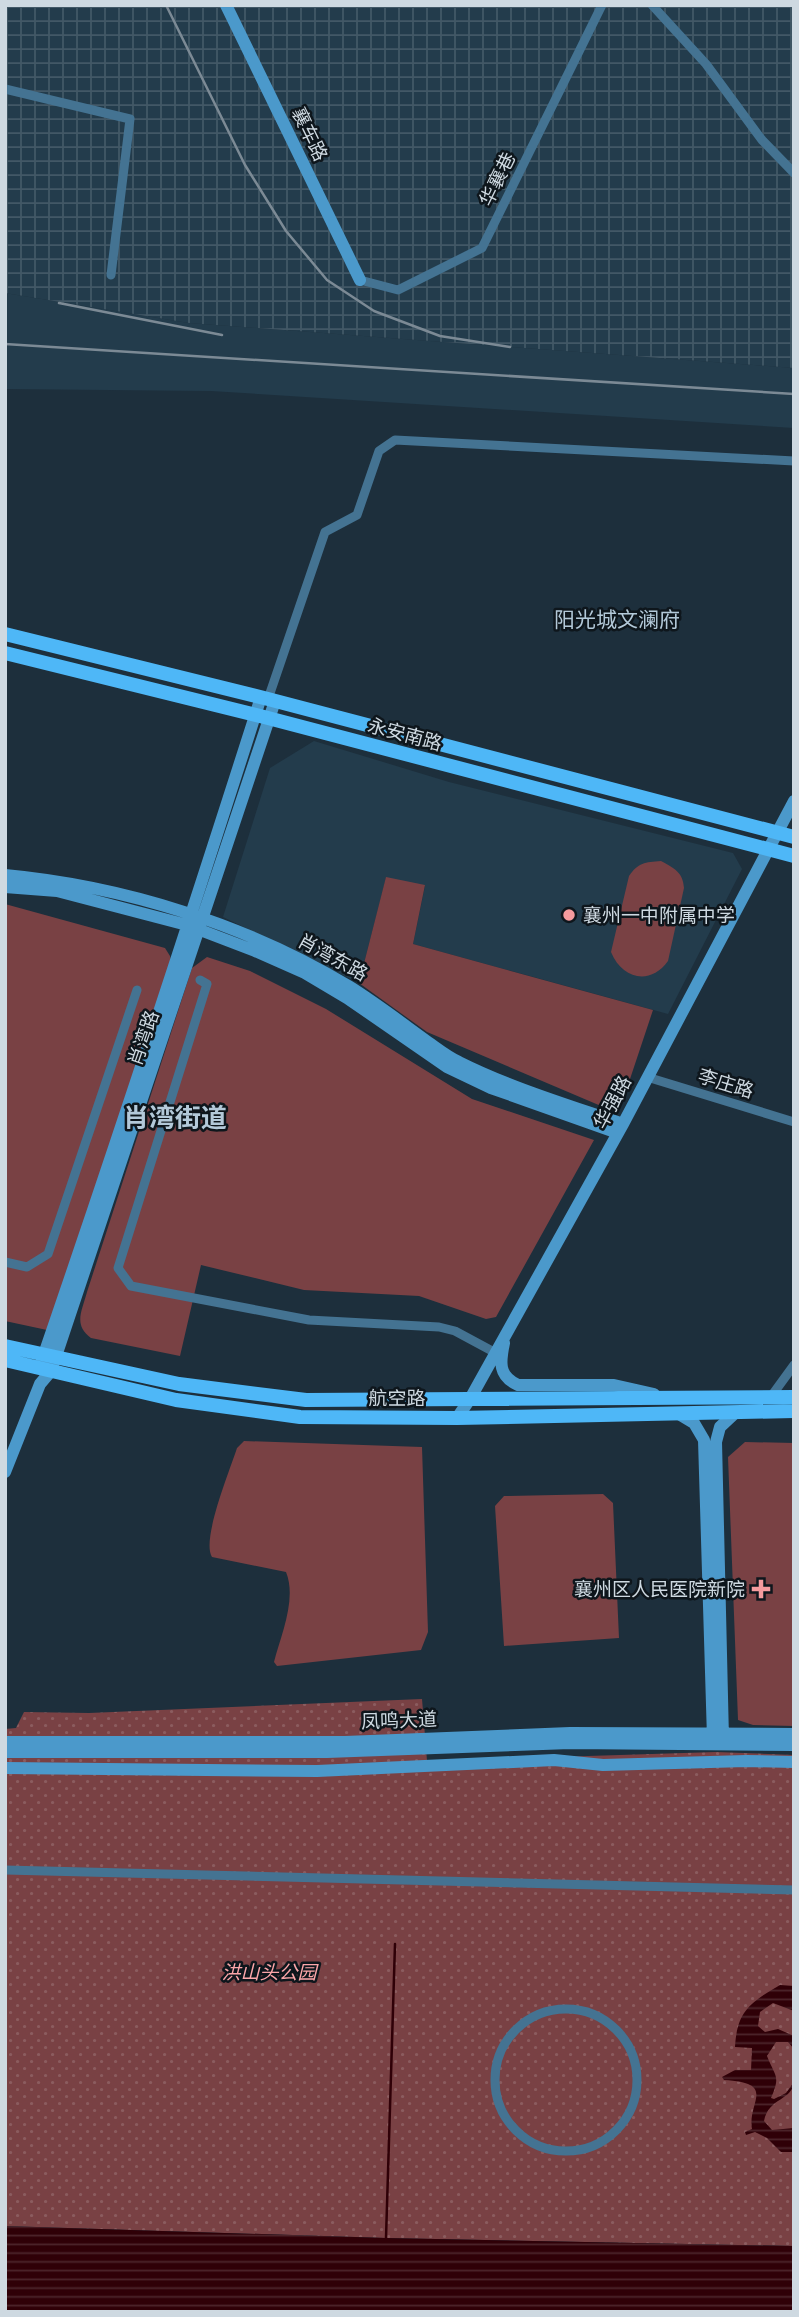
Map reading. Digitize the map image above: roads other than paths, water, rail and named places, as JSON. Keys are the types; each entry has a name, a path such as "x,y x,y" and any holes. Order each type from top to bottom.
{"main road":[{"name":"永安南路","path":"5,635 268,699 794,837"},
{"name":"永安南路","path":"5,653 262,716 794,856"},
{"name":"航空路","path":"5,1346 48,1363 176,1400 300,1417 457,1418 794,1412"},
{"name":"航空路","path":"5,1360 48,1363 179,1384 306,1400 794,1397"}],"street":[{"name":"襄车路","path":"226,5 360,280"},
{"name":"华襄巷","path":"360,280 398,290 482,248 602,5"},
{"path":"652,5 706,64 762,140 794,173"},
{"path":"5,89 130,118 111,275"},
{"path":"268,699 325,532 357,515 379,452 395,440 794,461"},
{"name":"肖湾路","path":"5,1472 48,1363 268,699"},
{"name":"华强路","path":"457,1418 620,1128 794,801"},
{"name":"肖湾东路","path":"5,875 60,880 195,921 305,973 347,998 447,1067 491,1088 620,1128"},
{"name":"肖湾东路","path":"5,887 57,891 195,921"},
{"path":"200,980 207,984 118,1268 131,1286 309,1320 439,1327 455,1331 494,1352"},
{"path":"5,1262 27,1267 48,1254 137,990"},
{"name":"李庄路","path":"647,1077 794,1122"},
{"path":"508,1328 500,1361 503,1375 518,1385 614,1385 672,1398"},
{"path":"770,1398 794,1365"},
{"path":"718,1738 716,1442 720,1427 735,1413"},
{"path":"679,1414 694,1423 704,1440 718,1738"},
{"name":"凤鸣大道","path":"5,1752 367,1746 570,1732 718,1738 794,1745"},
{"name":"凤鸣大道","path":"718,1738 794,1734"},
{"name":"凤鸣大道","path":"5,1742 367,1746"},
{"path":"5,1768 317,1771 554,1760 603,1765 794,1762"},
{"path":"5,1870 794,1890"},
{"path":"572,2009 593,2014 612,2025 627,2042 636,2063 638,2085 632,2109 619,2130 599,2144 575,2152 551,2151 528,2141 509,2124 497,2102 494,2078 499,2053 512,2032 532,2017 551,2010 572,2009"}],"waterway":[{"path":"386,2238 395,1944"}],"railway":[{"path":"166,5 245,165 286,231 327,280 374,311 440,336 510,347"},
{"path":"59,303 222,335"},
{"path":"5,344 794,394"}],"place":[{"name":"襄州一中附属中学","path":"569,915"},
{"name":"襄州区人民医院新院","path":"761,1589"}],"district":[{"name":"阳光城文澜府","path":"617,620"},
{"name":"肖湾街道","path":"175,1118"}],"park label":[{"name":"洪山头公园","path":"269,1972"}]}
